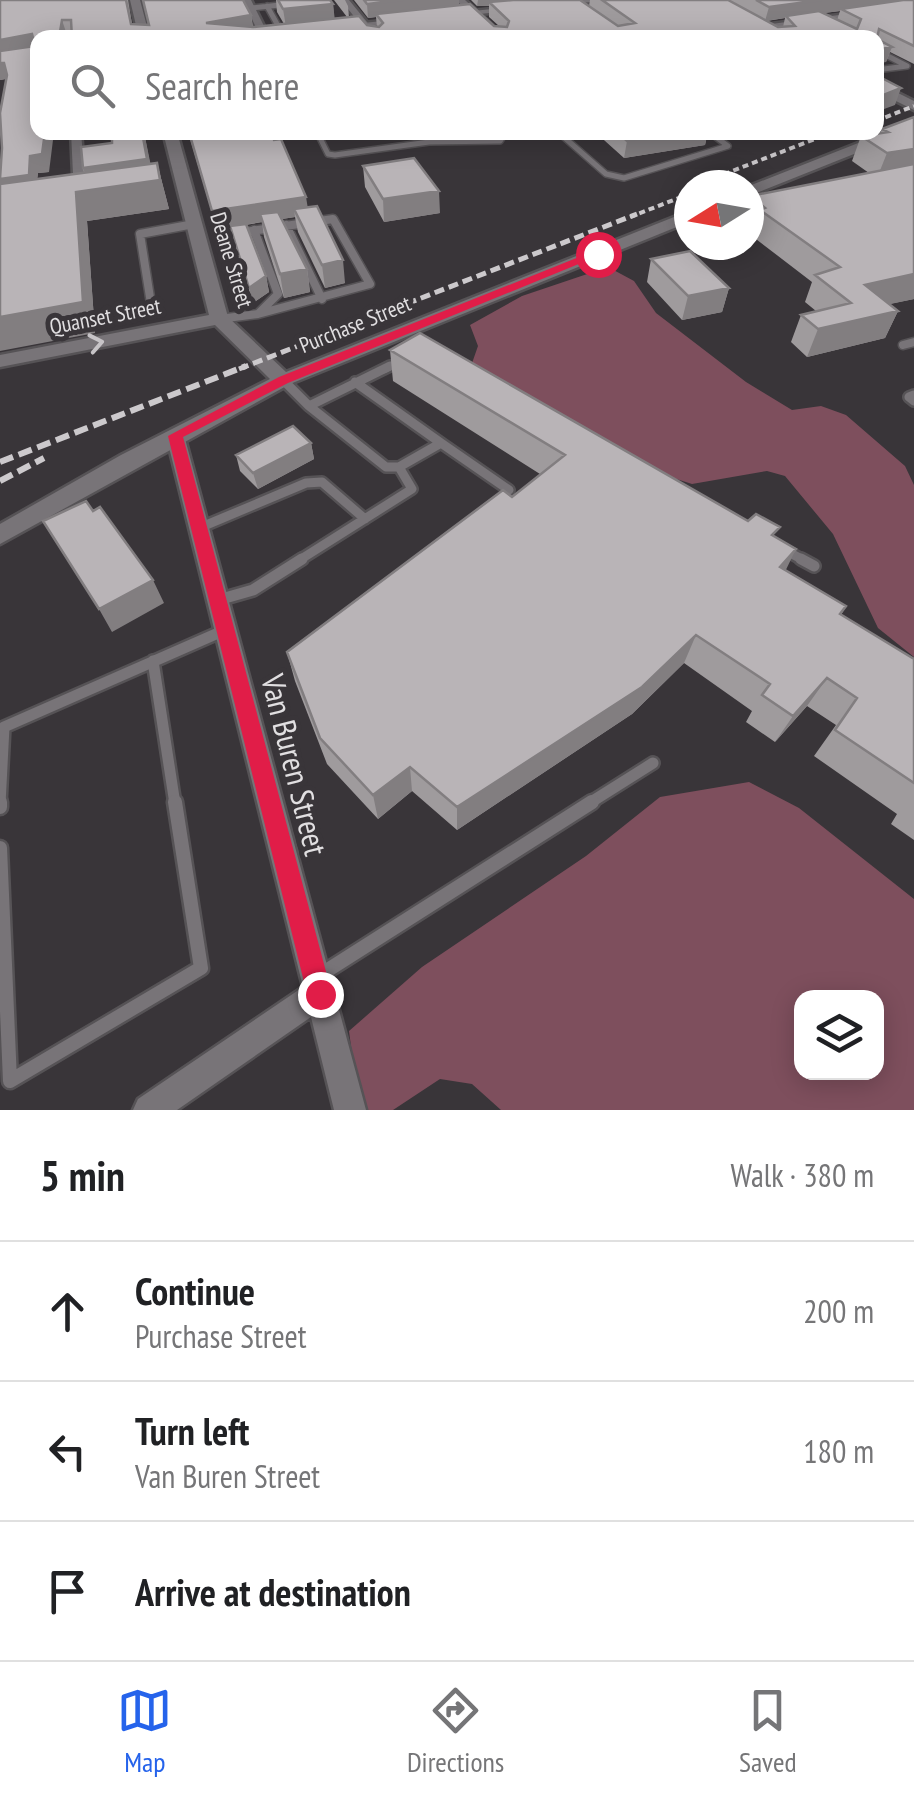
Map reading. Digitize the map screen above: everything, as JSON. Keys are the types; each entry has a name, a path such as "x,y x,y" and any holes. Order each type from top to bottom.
{"main road":[{"path":"135,0 142,30"},
{"path":"315,28 599,0"},
{"path":"747,19 769,30"},
{"path":"884,90 914,106"},
{"path":"884,137 914,125"},
{"name":"Deane Street","path":"171,140 174,181 194,224 219,319 283,380"},
{"path":"764,184 876,140"},
{"path":"764,192 787,202"},
{"name":"Purchase Street","path":"0,535 283,380 404,339 674,223"},
{"name":"Quanset Street","path":"0,361 219,319"}],"street":[{"path":"344,0 369,30"},
{"path":"460,0 493,30"},
{"path":"571,2 586,12"},
{"path":"248,4 262,30"},
{"path":"762,26 820,22 914,7"},
{"path":"77,140 81,195"},
{"name":"Van Buren Street","path":"176,436 350,1110"},
{"path":"149,1110 317,986"}],"lane":[{"path":"248,4 304,2"},
{"path":"267,6 281,30"},
{"path":"336,13 345,26"},
{"path":"884,54 907,66 884,69"},
{"path":"321,140 328,154 334,155 429,142 487,144 501,140"},
{"path":"567,140 606,174 624,178 725,149 728,146 720,140"},
{"path":"219,319 258,314 370,284 334,218 254,230 221,238 244,304"},
{"path":"152,310 140,234 194,224"},
{"path":"286,225 322,299"},
{"path":"254,230 278,294 258,314"},
{"path":"903,345 914,342"},
{"path":"309,406 420,352"},
{"path":"283,380 309,406 386,467 399,467 440,443"},
{"path":"356,382 509,490"},
{"path":"218,600 253,590 412,488 399,467"},
{"path":"199,528 306,483 322,482 365,519"},
{"path":"780,548 814,566"},
{"path":"0,807 4,726 226,630"},
{"path":"0,848 10,1082 201,968 153,662"},
{"path":"317,986 653,763"}],"shaded area":[{"path":"608,267 634,281 656,313 746,382 792,410 821,406 846,415 905,466 914,485 914,657 878,628 833,534 785,476 767,471 692,484 661,474 471,366 478,346 470,325 522,296"},
{"path":"749,782 799,808 914,899 914,1110 501,1110 472,1084 440,1079 393,1110 367,1110 357,1092 349,1031 422,967 586,856 660,797"}],"building":[{"path":"0,0 126,0 131,24 149,25 143,0 243,0 251,15 206,23 253,27 359,16 367,25 379,27 383,23 376,14 470,4 494,26 507,27 509,21 489,2 580,0 618,26 635,23 602,0 728,0 778,27 795,26 786,16 819,11 857,29 861,19 841,9 914,0 914,46 879,29 72,30 71,20 62,20 60,30 30,30 30,34 0,40"},
{"path":"278,0 330,0 333,4 283,9"},
{"path":"364,0 403,0 367,4"},
{"path":"756,0 821,0 769,7"},
{"path":"30,47 30,140 44,140 42,154 30,156 29,175 0,179 0,113 7,75 4,63 0,63 0,51"},
{"path":"884,79 901,88 884,95"},
{"path":"914,117 914,149 887,153 867,140 884,140 884,133 888,132 884,128"},
{"path":"143,140 147,159 83,168 81,147"},
{"path":"191,140 281,140 306,197 212,211"},
{"path":"414,158 439,191 383,199 363,166"},
{"path":"157,163 160,180 76,192 83,302 0,317 0,184"},
{"path":"914,164 914,274 865,285 898,311 818,329 801,315 851,303 815,275 840,267 764,213 764,193"},
{"path":"317,206 343,260 322,265 294,209"},
{"path":"278,212 307,269 280,274 260,214"},
{"path":"246,224 266,276 249,288 230,226"},
{"path":"674,254 674,260 699,260 729,288 688,296 651,259"},
{"path":"420,333 748,521 756,514 780,527 772,535 796,549 780,567 846,606 840,614 914,659 914,783 835,730 857,698 827,678 793,716 762,695 770,684 696,635 642,687 457,807 410,767 373,795 320,738 287,652 503,490 512,497 565,455 390,350"},
{"path":"293,426 311,443 253,473 236,455"},
{"path":"86,501 93,511 100,507 153,580 99,609 43,521"}],"railway":[{"path":"884,118 914,106"},
{"path":"735,170 812,140"},
{"path":"630,217 674,200"},
{"path":"239,369 637,214"},
{"path":"0,462 246,366"},
{"path":"0,481 44,458"}],"route":[{"path":"320,994 176,436 283,380 598,254"}]}
